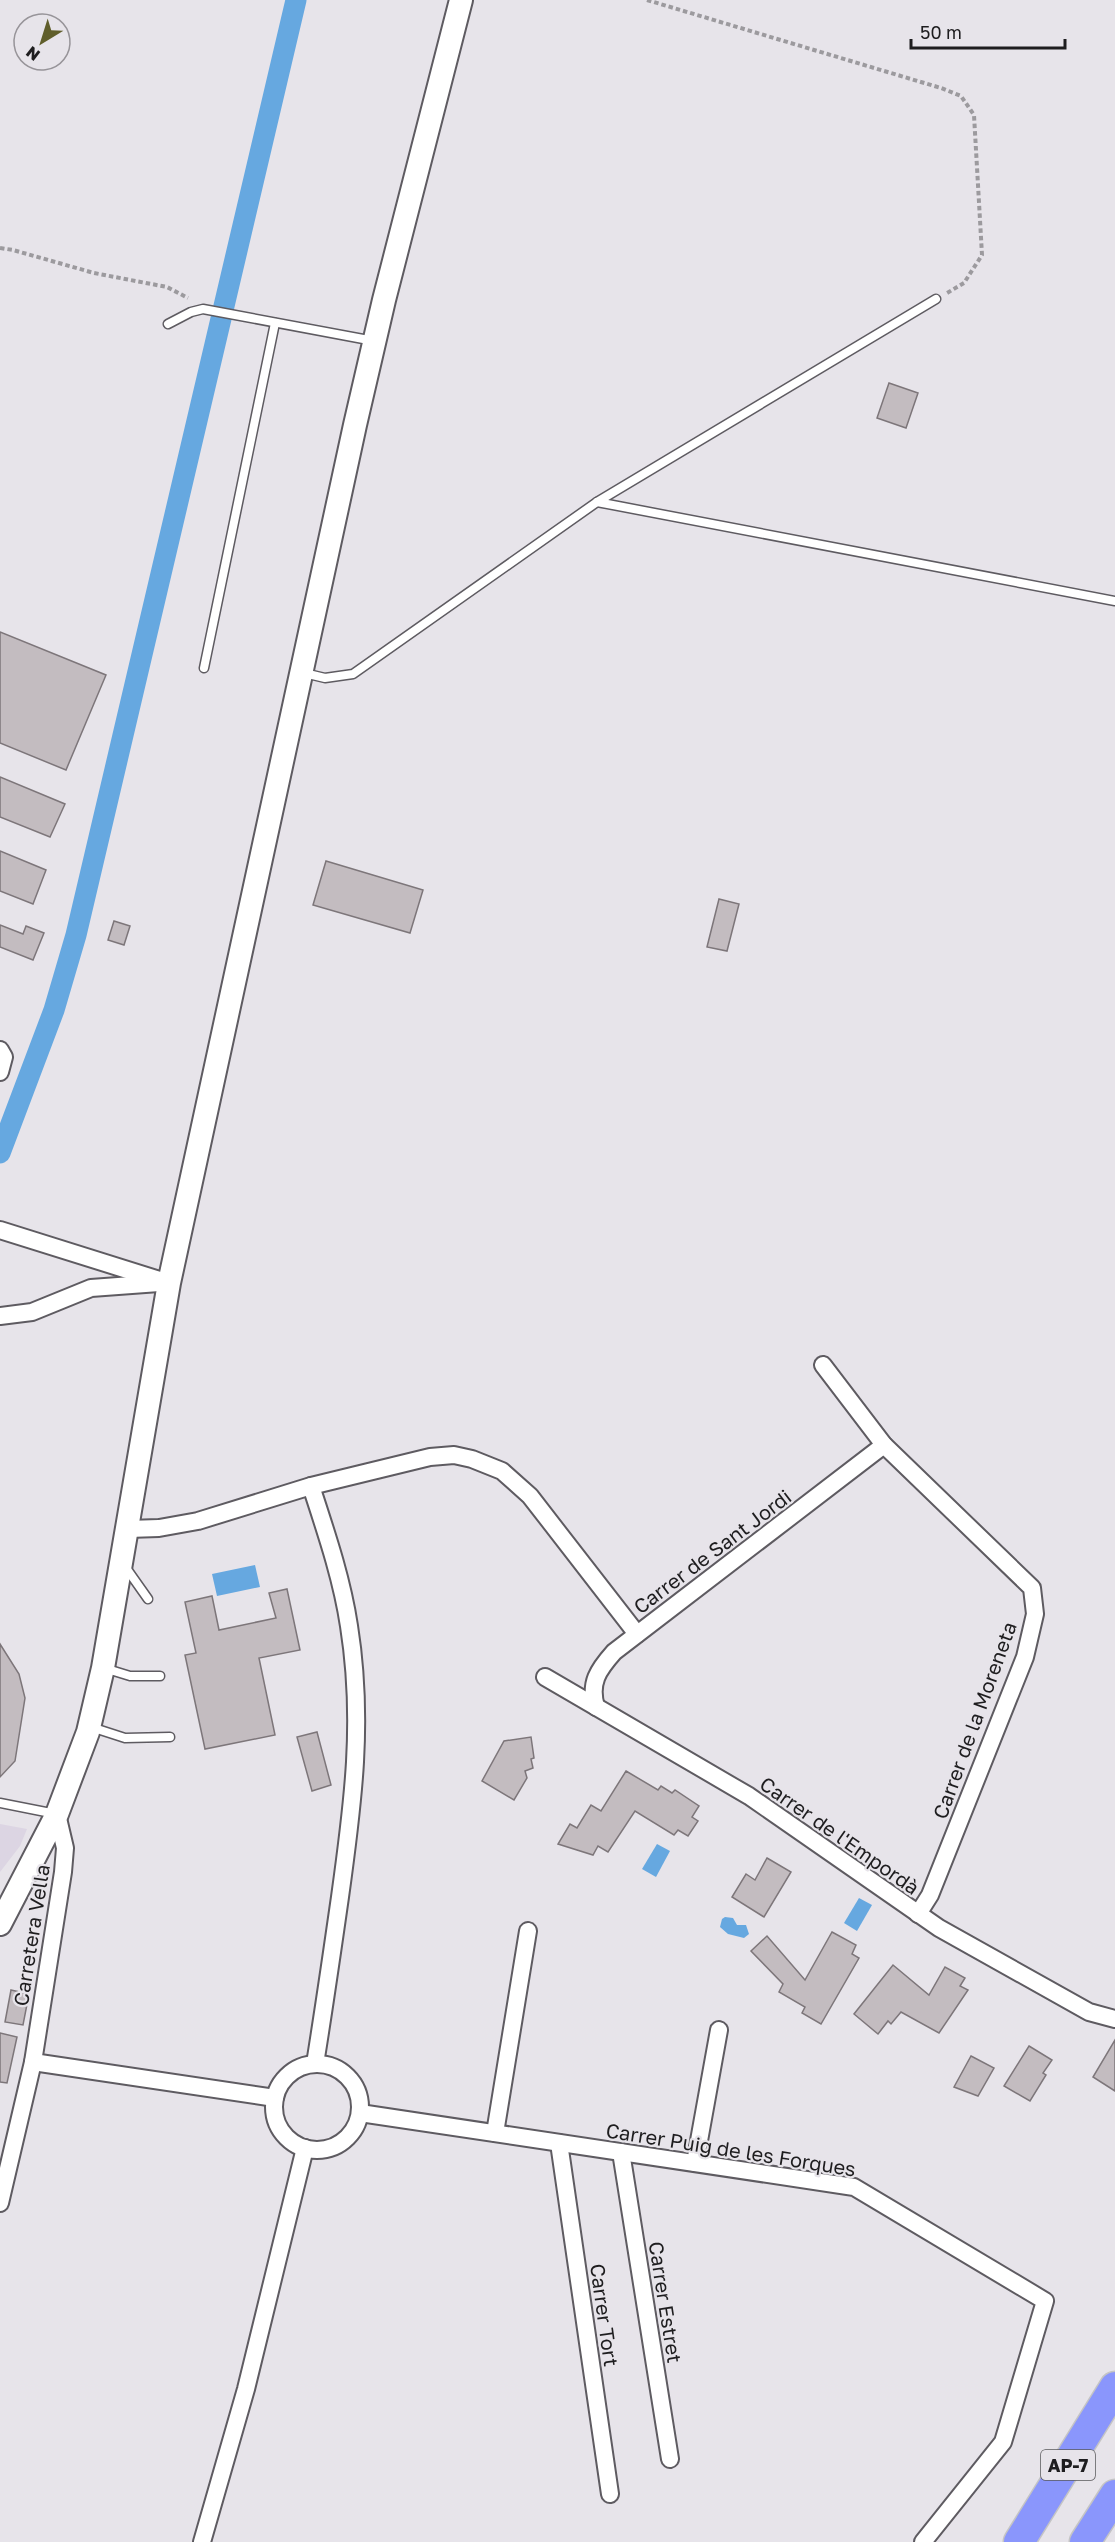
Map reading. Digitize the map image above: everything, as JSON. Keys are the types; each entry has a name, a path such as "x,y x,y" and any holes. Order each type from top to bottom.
{"highway":[{"name":"AP-7","path":"1019,2542 1115,2387"},
{"name":"AP-7","path":"1085,2542 1115,2495"}],"main road":[{"path":"0,1924 57,1814 89,1727 104,1668 169,1283 300,672 374,341 461,0"},
{"path":"0,1892 40,1844"}],"street":[{"path":"0,1050 4,1058 0,1072"},
{"path":"0,1230 169,1283"},
{"path":"0,1316 32,1312 91,1288 169,1283"},
{"name":"Carrer de la Moreneta","path":"823,1365 884,1445 1032,1588 1035,1614 1025,1657 930,1895 918,1914"},
{"name":"Carrer de Sant Jordi","path":"596,1707 592,1694 593,1684 599,1668 614,1652 884,1445"},
{"path":"128,1529 159,1528 198,1521 311,1486 430,1457 454,1455 488,1464 502,1471 530,1496 637,1634"},
{"path":"311,1486 327,1535 349,1626 357,1717 357,1764 352,1813 315,2064"},
{"name":"Carrer de l'Empordà","path":"545,1677 749,1796 918,1914 1089,2012 1115,2019"},
{"name":"Carretera Vella","path":"0,2203 33,2062 63,1872 65,1848 57,1814"},
{"path":"495,2133 528,1931"},
{"path":"695,2163 719,2030"},
{"path":"33,2062 275,2098"},
{"path":"315,2064 330,2066 344,2073 353,2084 359,2098 360,2113 355,2127 346,2139 327,2148 305,2148 293,2143 277,2123 274,2111 275,2098 280,2085 289,2074 301,2066 315,2064"},
{"name":"Carrer Puig de les Forques","path":"360,2113 854,2187 1045,2301 1003,2442 923,2542"},
{"name":"Carrer Tort","path":"559,2143 610,2494"},
{"path":"202,2542 246,2389 305,2148"},
{"name":"Carrer Estret","path":"621,2152 670,2459"}],"lane":[{"path":"300,672 325,678 353,674 597,502 936,299"},
{"path":"168,324 191,312 203,309 374,341"},
{"path":"204,668 276,323"},
{"path":"597,502 1115,601"},
{"path":"122,1563 148,1599"},
{"path":"104,1668 130,1676 160,1676"},
{"path":"89,1727 125,1738 170,1737"},
{"path":"0,1803 57,1814"}],"path":[{"path":"647,0 941,88 961,96 974,115 982,255 964,284 936,299"},
{"path":"0,248 94,273 167,287 192,300 203,309"}],"shaded area":[{"path":"0,1824 27,1829 20,1846 0,1872"}],"water":[{"path":"255,1565 260,1587 217,1596 212,1574"},
{"path":"657,1844 670,1851 656,1877 642,1869"},
{"path":"859,1898 872,1905 857,1931 844,1923"},
{"path":"725,1917 733,1918 737,1925 746,1925 749,1934 744,1938 728,1934 720,1927"}],"building":[{"path":"889,383 918,393 906,428 877,418"},
{"path":"0,632 106,675 66,770 0,743"},
{"path":"0,777 65,804 50,837 0,817"},
{"path":"0,851 46,870 33,904 0,891"},
{"path":"326,861 423,890 410,933 313,905"},
{"path":"719,899 739,904 727,951 707,947"},
{"path":"114,921 130,926 124,945 108,940"},
{"path":"0,925 23,934 26,926 44,933 33,960 0,947"},
{"path":"287,1589 300,1650 259,1658 275,1735 205,1749 185,1655 196,1653 185,1602 212,1596 219,1630 276,1618 269,1593"},
{"path":"0,1644 19,1674 25,1698 15,1761 0,1777"},
{"path":"317,1732 331,1785 312,1791 297,1737"},
{"path":"531,1737 533,1768 525,1771 527,1778 514,1800 482,1781 504,1741"},
{"path":"626,1771 658,1790 661,1786 672,1793 675,1790 699,1806 692,1817 698,1821 688,1836 678,1830 674,1835 635,1811 608,1852 598,1846 593,1855 558,1844 570,1824 577,1828 591,1805 601,1811"},
{"path":"767,1858 791,1872 764,1917 732,1897 746,1874 755,1880"},
{"path":"832,1932 856,1945 852,1954 859,1958 821,2024 802,2013 805,2007 779,1992 783,1984 751,1951 767,1936 805,1980"},
{"path":"893,1965 929,1995 945,1967 965,1978 960,1986 968,1990 939,2033 901,2012 891,2024 888,2021 878,2034 854,2014"},
{"path":"11,1990 29,1994 23,2025 5,2022"},
{"path":"0,2033 17,2037 7,2083 0,2082"},
{"path":"1115,2040 1115,2091 1093,2077"},
{"path":"1029,2046 1052,2060 1043,2073 1046,2075 1030,2101 1004,2086"},
{"path":"971,2056 994,2068 978,2096 954,2087"}],"waterway":[{"path":"0,1153 54,1010 76,935 296,0"}]}
